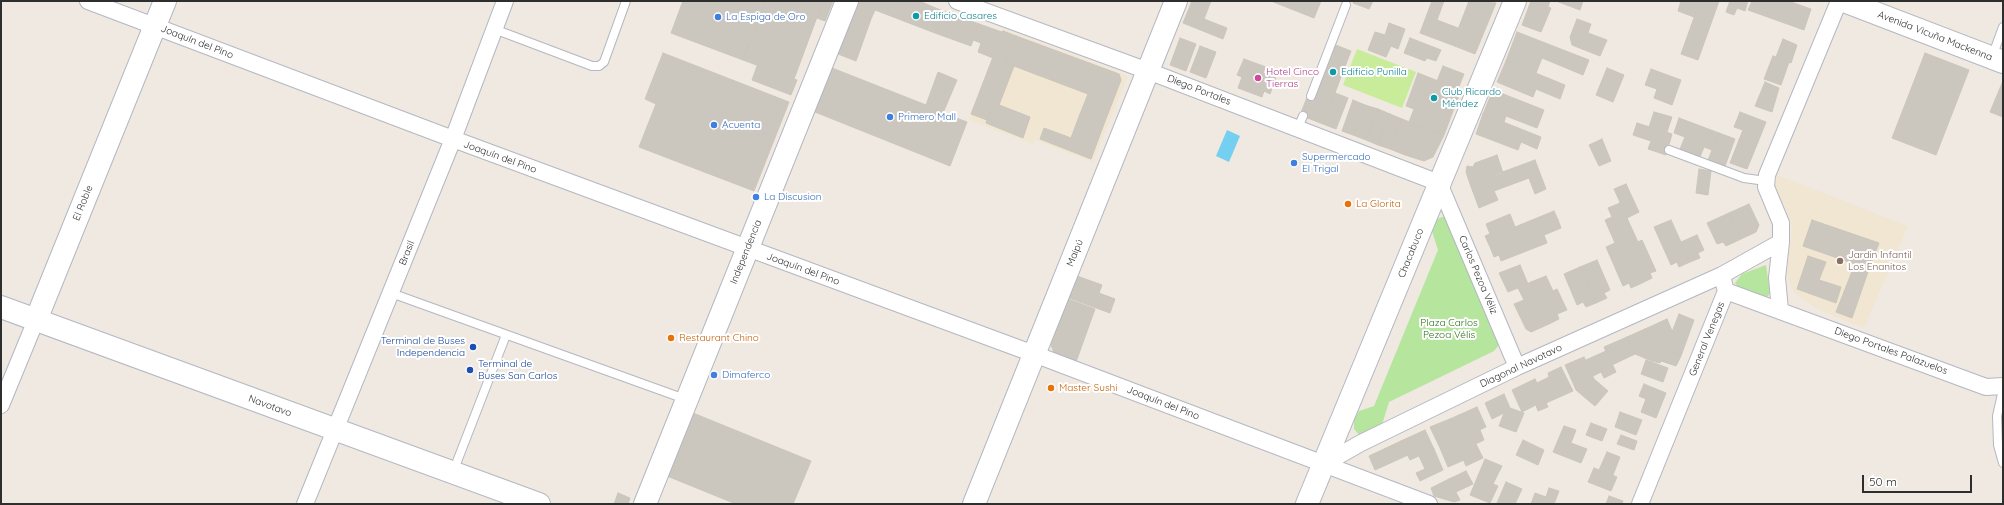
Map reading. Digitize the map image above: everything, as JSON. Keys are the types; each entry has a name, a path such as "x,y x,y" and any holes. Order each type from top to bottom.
{"street":[{"name":"Joaquín del Pino","path":"88,1 747,249 1034,354 1429,504"},
{"name":"El Roble","path":"1,405 165,1"},
{"name":"Brasil","path":"305,504 453,139 505,1"},
{"name":"Independencia","path":"645,504 847,1"},
{"name":"Diego Portales","path":"957,1 1148,71 1301,122 1440,182"},
{"name":"Maipú","path":"974,504 1176,1"},
{"name":"Chacabuco","path":"1307,504 1514,1"},
{"path":"1780,310 1777,278 1782,223 1766,187 1766,181 1839,1"},
{"name":"Avenida Vicuña Mackenna","path":"1844,1 1997,60"},
{"name":"Carlos Pezoa Véliz","path":"1440,182 1517,367"},
{"path":"1722,275 1781,242"},
{"name":"Diagonal Navotavo","path":"1324,464 1361,443 1517,367 1722,275"},
{"name":"General Venegas","path":"1640,504 1726,291 1722,275"},
{"name":"Diego Portales Palazuelos","path":"1726,291 1986,387 2003,387"},
{"name":"Navotavo","path":"1,306 539,504"}],"lane":[{"path":"494,29 592,66 599,66 604,62 626,1"},
{"path":"1311,96 1346,5"},
{"path":"1997,60 2003,27"},
{"path":"1669,150 1744,178 1766,181"},
{"path":"391,293 687,399"},
{"path":"452,473 506,335"},
{"path":"2003,387 1997,416 1998,445 2003,463"}],"shaded area":[{"path":"1003,29 1128,76 1093,162 1035,140 1033,144 969,120"},
{"name":"Jardin Infantil Los Enanitos","path":"1777,175 1908,226 1864,328 1819,310 1795,294 1789,282 1787,273 1792,227 1787,210 1777,194 1775,185"}],"green space":[{"path":"1357,49 1416,72 1402,108 1343,85"},
{"name":"Plaza Carlos Pezoa Vélis","path":"1446,217 1499,345 1494,351 1389,402 1381,428 1361,437 1354,429 1354,420 1359,411 1374,406 1438,250 1431,228 1432,221"},
{"path":"1766,265 1770,293 1765,298 1738,287 1735,283 1742,274"}],"water":[{"path":"1227,130 1240,136 1229,162 1216,156"}],"building":[{"name":"La Espiga de Oro","path":"683,1 766,1 743,60 671,33"},
{"path":"766,1 823,1 794,79 743,60"},
{"path":"823,1 833,1 825,21 817,18"},
{"name":"Edificio Casares","path":"859,1 919,1 943,11 935,33 875,10 871,19 854,13"},
{"path":"1192,1 1211,1 1204,19 1227,28 1223,39 1183,23"},
{"path":"1271,1 1321,1 1314,18"},
{"path":"1354,1 1373,1 1369,9 1353,3"},
{"path":"1432,1 1444,1 1437,20 1458,28 1452,45 1420,33"},
{"path":"1469,1 1496,3 1475,54 1452,45"},
{"path":"1531,1 1551,8 1541,32 1522,25"},
{"path":"1533,1 1550,1 1548,7"},
{"path":"1556,1 1583,1 1580,10"},
{"path":"1681,1 1700,1 1694,17 1678,11"},
{"path":"1700,1 1719,1 1698,60 1681,54"},
{"path":"1730,1 1748,1 1745,11 1737,8 1734,15 1726,12"},
{"path":"1752,1 1788,1 1811,9 1804,30 1748,10"},
{"path":"943,11 979,24 971,46 935,33"},
{"path":"854,13 871,19 856,61 838,54"},
{"path":"1577,19 1591,24 1588,33 1607,40 1600,56 1572,45 1570,37"},
{"path":"1389,23 1405,29 1398,49 1391,46 1386,57 1368,50 1375,32 1385,35"},
{"path":"979,24 1002,32 993,58 978,52 981,43 973,40"},
{"path":"1003,31 1016,36 1006,63 1014,66 999,105 994,103 987,120 971,114"},
{"path":"1517,32 1589,60 1583,75 1542,58 1536,73 1506,61"},
{"path":"1016,36 1119,74 1121,80 1104,124 1080,114 1088,94 1006,63"},
{"path":"1180,38 1196,44 1186,71 1170,65"},
{"path":"1410,38 1441,50 1436,61 1427,58 1425,61 1404,53"},
{"path":"1783,39 1797,45 1791,63 1776,57"},
{"name":"Edificio Punilla","path":"1333,44 1351,51 1323,124 1300,115"},
{"path":"1200,46 1216,52 1206,78 1190,72"},
{"name":"Acuenta","path":"663,53 789,102 754,191 639,147 656,104 645,99"},
{"path":"1925,53 1969,70 1936,155 1892,138"},
{"path":"1773,56 1789,62 1781,85 1764,79"},
{"name":"Hotel Cinco Tierras","path":"1244,59 1266,67 1263,73 1276,78 1270,94 1264,91 1262,97 1238,88 1242,77 1237,75"},
{"path":"1506,61 1565,85 1560,99 1536,89 1533,97 1497,82"},
{"path":"757,66 797,80 791,95 752,80"},
{"path":"1443,66 1464,74 1458,89 1437,81"},
{"name":"Primero Mall","path":"832,68 926,105 938,72 957,80 943,113 967,122 950,166 815,112"},
{"path":"1607,68 1624,75 1613,102 1596,95"},
{"path":"1651,69 1681,80 1672,105 1654,98 1657,89 1645,85"},
{"name":"Club Ricardo Méndez","path":"1418,73 1461,90 1444,135 1409,122 1414,109 1406,106"},
{"path":"2003,81 2003,117 1990,112"},
{"path":"1765,82 1779,88 1772,112 1755,106"},
{"path":"1493,90 1544,110 1537,128 1506,116 1504,122 1483,114"},
{"path":"1335,93 1348,98 1336,129 1323,124"},
{"path":"1353,100 1365,105 1353,135 1342,131"},
{"path":"994,103 1030,117 1023,138 986,123"},
{"path":"1365,105 1378,109 1366,140 1353,135"},
{"path":"1378,109 1390,114 1378,145 1366,140"},
{"path":"1654,112 1672,117 1667,132 1649,127"},
{"path":"1740,112 1766,122 1756,147 1739,140 1743,130 1734,127"},
{"path":"1080,114 1104,124 1091,159 1040,139 1044,128 1071,138"},
{"path":"1390,114 1402,119 1390,149 1378,145"},
{"path":"1483,114 1541,137 1537,149 1521,142 1518,150 1476,134"},
{"path":"1679,118 1719,133 1712,150 1704,147 1700,157 1680,149 1685,137 1674,133"},
{"path":"1402,119 1417,125 1405,155 1390,149"},
{"path":"1637,123 1672,134 1666,155 1648,149 1651,141 1633,135"},
{"path":"1417,125 1444,135 1433,157 1424,161 1405,155"},
{"path":"1719,133 1735,139 1725,166 1708,160"},
{"path":"1602,139 1611,161 1599,166 1589,145"},
{"path":"1739,140 1756,147 1747,169 1730,163"},
{"path":"1497,155 1503,173 1470,184 1466,172 1467,166 1473,167 1475,163"},
{"path":"1535,160 1546,189 1535,194 1529,178 1494,191 1498,200 1479,208 1470,184"},
{"path":"1699,169 1711,171 1708,195 1696,193"},
{"path":"1626,184 1639,212 1627,218 1614,189"},
{"path":"1620,203 1638,242 1642,240 1656,271 1650,273 1652,278 1642,283 1608,208"},
{"path":"1749,204 1759,225 1756,232 1741,239 1729,213"},
{"path":"1554,211 1558,220 1490,247 1485,236 1490,234 1486,224 1510,214 1515,227"},
{"path":"1729,213 1741,239 1726,246 1723,242 1717,244 1707,223"},
{"path":"1612,217 1642,283 1631,288 1629,283 1623,286 1606,247 1615,243 1605,220"},
{"path":"1558,220 1561,228 1544,235 1547,243 1501,261 1499,255 1494,257 1490,247"},
{"path":"1671,220 1690,262 1679,267 1677,262 1671,265 1654,227"},
{"path":"1812,220 1879,243 1869,269 1803,246"},
{"path":"1697,235 1704,250 1698,253 1700,258 1690,262 1681,242"},
{"path":"1808,256 1826,262 1819,280 1841,287 1836,303 1797,289"},
{"path":"1597,260 1610,290 1604,293 1607,298 1596,303 1580,267"},
{"path":"1855,264 1869,269 1852,318 1836,312"},
{"path":"1520,265 1528,284 1508,292 1499,273"},
{"path":"1580,267 1596,303 1586,307 1583,302 1577,305 1564,274"},
{"path":"1077,276 1102,285 1099,293 1115,299 1110,313 1069,298"},
{"path":"1546,276 1553,291 1557,289 1567,310 1557,314 1559,319 1549,324 1531,282"},
{"path":"1531,282 1549,324 1531,332 1526,329 1514,304 1524,300 1518,288"},
{"path":"1068,299 1095,309 1076,362 1055,355 1051,345"},
{"path":"1679,314 1694,320 1681,356 1665,350"},
{"path":"1667,319 1672,331 1665,350 1653,345 1645,329"},
{"path":"1645,329 1653,345 1657,347 1652,361 1635,354 1627,337"},
{"path":"1627,337 1635,354 1612,365 1604,347"},
{"path":"1657,347 1681,356 1676,366 1661,361 1660,363 1652,361"},
{"path":"1606,351 1616,372 1604,378 1601,372 1593,376 1586,360"},
{"path":"1584,357 1594,379 1608,391 1595,406 1576,390 1565,365"},
{"path":"1646,360 1668,368 1663,382 1641,374"},
{"path":"1561,367 1573,391 1546,403 1537,383 1549,377 1548,373"},
{"path":"1535,379 1548,407 1538,411 1536,405 1522,412 1512,390"},
{"path":"1644,384 1666,393 1656,418 1641,412 1646,399 1639,396"},
{"path":"1504,394 1510,408 1524,413 1516,432 1499,426 1504,413 1492,419 1485,403"},
{"path":"1477,407 1486,427 1468,435 1459,415"},
{"path":"1620,412 1642,420 1636,435 1615,427"},
{"path":"693,413 811,461 793,504 736,504 667,476"},
{"path":"1459,415 1468,435 1459,439 1450,419"},
{"path":"1450,419 1459,439 1440,448 1430,427"},
{"path":"1591,423 1607,429 1602,441 1586,435"},
{"path":"1564,426 1576,430 1571,443 1587,449 1581,463 1553,452"},
{"path":"1425,430 1434,449 1410,460 1401,441"},
{"path":"1480,430 1484,440 1460,451 1464,460 1448,467 1440,448"},
{"path":"1621,435 1637,441 1634,450 1617,444"},
{"path":"1523,440 1544,450 1538,465 1516,455"},
{"path":"1401,441 1408,455 1375,470 1369,456"},
{"path":"1476,444 1483,458 1466,466 1460,451"},
{"path":"1434,449 1443,470 1420,481 1416,473 1425,469 1419,456"},
{"path":"1607,452 1620,457 1613,475 1599,470"},
{"path":"1485,459 1502,466 1493,484 1498,486 1490,503 1470,495"},
{"path":"1594,468 1617,477 1611,491 1588,482"},
{"path":"1466,471 1473,484 1456,492 1449,479"},
{"path":"1449,479 1460,500 1454,502 1434,496 1431,488"},
{"path":"1506,482 1522,489 1515,504 1497,503"},
{"path":"1549,488 1559,491 1554,504 1531,504 1535,493 1546,497"},
{"path":"618,493 630,498 628,504 614,504"},
{"path":"1609,496 1623,501 1622,504 1606,504"}],"place":[{"name":"Edificio Casares","path":"916,16"},
{"name":"La Espiga de Oro","path":"718,17"},
{"name":"Edificio Punilla","path":"1333,72"},
{"name":"Hotel Cinco Tierras","path":"1258,78"},
{"name":"Club Ricardo Méndez","path":"1434,98"},
{"name":"Primero Mall","path":"890,117"},
{"name":"Acuenta","path":"714,125"},
{"name":"Supermercado El Trigal","path":"1294,163"},
{"name":"La Discusion","path":"756,197"},
{"name":"La Glorita","path":"1348,204"},
{"name":"Jardin Infantil Los Enanitos","path":"1840,261"},
{"name":"Restaurant Chino","path":"671,338"},
{"name":"Terminal de Buses Independencia","path":"473,347"},
{"name":"Terminal de Buses San Carlos","path":"470,370"},
{"name":"Dimaferco","path":"714,375"},
{"name":"Master Sushi","path":"1051,388"}]}
